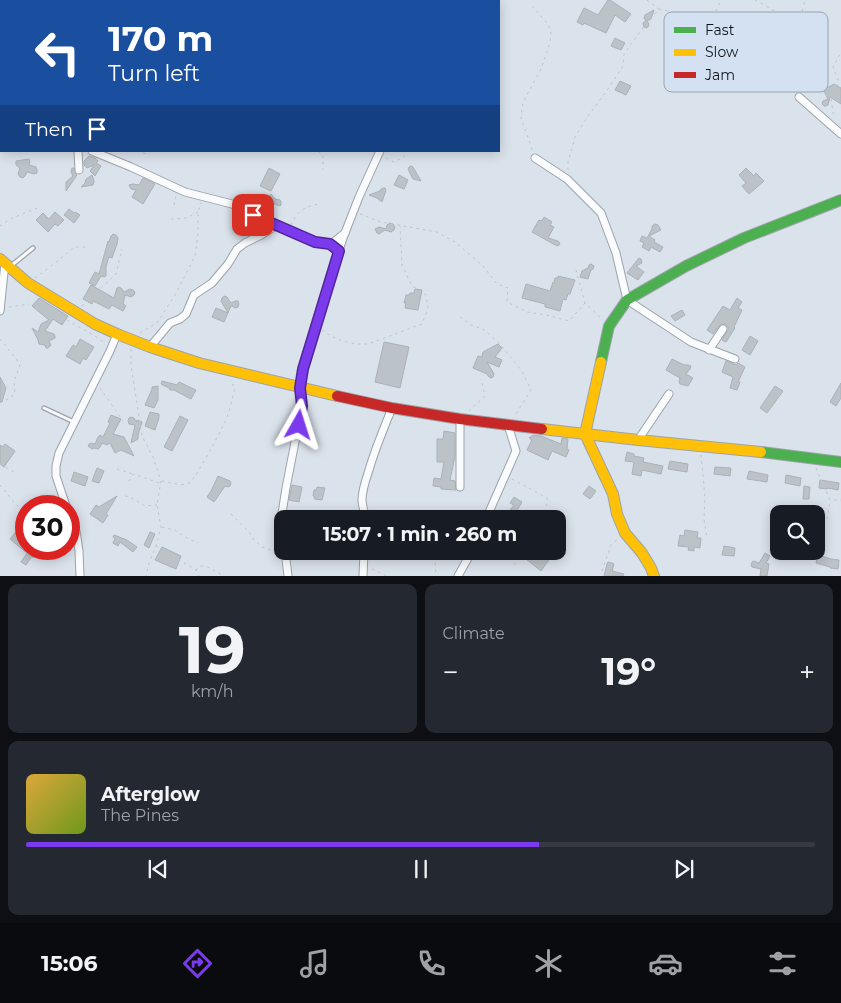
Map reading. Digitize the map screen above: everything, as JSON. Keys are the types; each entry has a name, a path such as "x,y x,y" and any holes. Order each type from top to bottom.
{"street":[{"path":"799,97 838,132"},
{"path":"78,152 79,170"},
{"path":"94,152 185,192 232,204 315,242 330,244 339,251"},
{"path":"283,510 302,406 300,388 303,369 352,211 380,152"},
{"path":"535,158 567,179 601,213 616,253 627,300 691,342 735,359"},
{"path":"654,576 642,553 625,533 617,514 613,494 585,434 609,326 627,300 686,266 744,238 841,200"},
{"path":"150,347 170,323 186,314 194,295 212,283 228,264 237,249 277,225"},
{"path":"330,244 345,233"},
{"path":"5,263 28,282 95,324 117,334 199,363 300,388 392,408 460,419 841,462"},
{"path":"0,309 5,263"},
{"path":"709,350 723,329"},
{"path":"62,495 56,476 59,453 110,352 117,334"},
{"path":"638,440 669,394"},
{"path":"364,510 362,494 366,478 392,408"},
{"path":"460,419 460,487"},
{"path":"490,510 516,451 508,425"},
{"path":"79,560 80,576"},
{"path":"286,560 288,576"},
{"path":"363,576 364,560"},
{"path":"458,576 467,560"}],"lane":[{"path":"5,263 33,248"},
{"path":"44,408 74,422"}],"path":[{"path":"647,0 660,9 671,12"},
{"path":"715,12 721,0"},
{"path":"755,0 777,12"},
{"path":"532,6 547,23 551,31 550,43 541,69 523,102 521,118 535,158"},
{"path":"567,179 568,162 575,137 623,66 624,54 648,21 660,9"},
{"path":"838,132 831,98 839,82 833,67 841,52"},
{"path":"794,92 799,97 803,92"},
{"path":"823,92 831,98"},
{"path":"140,152 147,154"},
{"path":"319,152 323,156 323,170"},
{"path":"174,205 178,188"},
{"path":"146,576 161,527 157,505 161,481 142,436 131,365 130,339 157,323 179,288 195,256 198,212 202,197"},
{"path":"288,230 296,215 306,207 320,204"},
{"path":"0,226 10,219 40,207"},
{"path":"352,211 381,222 438,232 455,242 483,266 497,284 508,288 507,302 527,312 569,321 585,303"},
{"path":"172,219 186,218 198,212"},
{"path":"316,326 331,337 359,345 368,344 422,324 428,309 426,295 412,286 402,265 400,226"},
{"path":"28,282 74,247 88,247"},
{"path":"76,312 116,274 122,249"},
{"path":"576,270 585,303 609,326"},
{"path":"0,309 28,304"},
{"path":"460,317 470,325 483,329 498,343 522,371 531,390 508,425"},
{"path":"68,320 100,339 110,352"},
{"path":"0,340 20,364 14,382 15,394 5,401"},
{"path":"460,419 485,396 481,379"},
{"path":"95,381 123,421"},
{"path":"161,481 182,485 191,482 200,470 230,409 235,388 230,382"},
{"path":"700,446 705,497 704,520 707,539"},
{"path":"811,458 830,500 827,519"},
{"path":"0,464 14,472"},
{"path":"117,469 160,484"},
{"path":"129,481 134,474"},
{"path":"505,475 547,498 548,502 545,510"},
{"path":"0,485 15,503"},
{"path":"125,496 145,506 157,505"},
{"path":"830,500 841,500"},
{"path":"231,514 262,547 274,550"},
{"path":"161,527 175,530 185,538 198,543"},
{"path":"602,571 611,545 625,533"},
{"path":"156,546 196,570 199,576"},
{"path":"435,560 436,576"},
{"path":"512,560 518,568"},
{"path":"196,570 200,566 206,566 224,576"},
{"path":"364,566 387,576"}],"building":[{"path":"608,0 631,14 625,22 615,15 606,33 584,23 583,25 577,22 584,8 598,15"},
{"path":"654,10 651,19 647,21 648,27 644,27 645,15"},
{"path":"615,38 625,43 621,50 611,46"},
{"path":"620,81 631,86 626,95 615,90"},
{"path":"834,84 841,88 841,104 830,97 828,105 824,106 822,104 823,101 828,99 824,92 828,92 828,87"},
{"path":"89,156 95,158 98,161 96,163 101,166 95,176 90,171 94,165 87,168 84,165 84,161"},
{"path":"29,159 29,165 36,167 37,173 27,172 23,178 20,177 18,174 20,168 16,165 16,161"},
{"path":"411,166 421,181 413,179 408,169"},
{"path":"72,168 74,168 74,172 77,175 66,191 66,182 73,176"},
{"path":"269,168 280,174 271,191 260,186"},
{"path":"746,168 754,176 756,173 764,181 749,194 742,186 746,183 739,175"},
{"path":"92,175 93,185 81,187 86,179"},
{"path":"399,175 408,180 404,189 394,185"},
{"path":"143,178 155,184 143,204 132,197 136,190 131,189 129,185 139,185"},
{"path":"383,188 386,190 382,202 369,195 380,191"},
{"path":"271,194 275,199 280,200 281,205 268,202"},
{"path":"69,209 80,215 74,223 64,215"},
{"path":"55,212 64,220 58,226 55,224 48,232 36,220 43,213 49,219"},
{"path":"544,217 552,222 550,225 554,227 548,238 558,241 560,243 557,246 532,232 539,220 542,221"},
{"path":"390,223 395,227 394,230 391,232 385,230 379,234 377,233 375,229 379,227 386,229"},
{"path":"655,224 661,230 649,236 655,240 654,242 663,247 660,252 651,247 649,251 642,247 644,243 640,241 642,236 647,238 652,226"},
{"path":"113,234 118,238 117,244 112,258 109,257 106,266 106,276 101,276 95,286 89,283 95,272 99,274 108,241"},
{"path":"639,258 642,263 636,266 644,272 638,280 627,273"},
{"path":"591,264 594,266 588,279 580,277 582,271"},
{"path":"558,276 575,280 570,294 568,294 566,300 563,299 560,311 545,307 545,304 522,298 526,284 550,291 555,278 558,278"},
{"path":"91,285 114,298 119,287 124,292 130,289 135,292 131,297 125,295 123,304 126,306 123,311 112,305 109,309 93,301 92,304 83,299"},
{"path":"415,289 422,290 418,310 405,308 406,295 414,293"},
{"path":"224,296 231,303 238,301 238,307 231,306 228,313 221,301"},
{"path":"39,298 68,316 62,325 53,319 45,331 55,336 55,338 49,341 51,345 48,348 45,345 39,344 32,328 38,332 41,324 49,320 32,306"},
{"path":"737,298 742,302 738,308 742,310 735,328 726,342 722,340 728,330 726,324 720,325 713,334 707,330 723,306 730,310"},
{"path":"216,308 228,313 224,322 212,317"},
{"path":"682,310 685,315 675,321 671,316"},
{"path":"750,336 758,341 750,355 742,350"},
{"path":"80,339 94,347 86,360 83,358 80,364 66,356 73,345 76,347"},
{"path":"384,342 409,347 400,388 375,382"},
{"path":"498,344 502,348 495,357 502,360 499,367 487,362 494,374 491,378 487,374 473,368 478,356 482,357 483,352"},
{"path":"672,359 691,366 686,374 693,378 688,386 680,384 680,378 666,370"},
{"path":"726,361 736,365 738,363 745,367 738,382 740,382 737,390 730,388 733,377 722,372"},
{"path":"0,377 6,388 2,402 0,402"},
{"path":"162,381 177,385 179,382 196,390 191,399 174,390 170,390 161,384"},
{"path":"841,383 841,398 836,406 830,402"},
{"path":"158,386 158,400 154,408 145,405 152,387"},
{"path":"775,386 783,391 767,413 760,408"},
{"path":"150,412 159,414 155,430 145,426"},
{"path":"111,415 121,419 113,434 124,437 134,456 121,450 115,453 110,443 107,445 102,443 98,449 92,449 88,446 91,443 95,444 100,435 103,437 110,423 108,422"},
{"path":"180,416 188,420 172,451 164,447"},
{"path":"131,417 136,422 137,420 142,422 138,439 131,443 135,425 129,424 128,421"},
{"path":"444,431 455,433 455,456 450,480 455,481 456,490 441,489 441,487 433,486 434,478 441,479 444,462 437,462 437,439 443,439"},
{"path":"533,435 561,444 562,438 568,439 567,449 569,450 566,457 552,451 548,460 527,450 532,440 529,438"},
{"path":"5,444 15,451 4,467 0,464 0,445 3,447"},
{"path":"627,452 644,458 643,462 663,466 661,474 642,470 641,476 632,474 634,462 625,461"},
{"path":"670,461 688,464 687,472 668,469"},
{"path":"715,467 731,468 730,476 714,474"},
{"path":"97,468 104,471 99,483 92,481"},
{"path":"749,471 768,475 767,482 747,479"},
{"path":"74,472 88,477 85,486 71,481"},
{"path":"786,475 801,478 800,486 785,483"},
{"path":"218,476 231,483 228,487 225,486 214,502 207,497"},
{"path":"820,480 839,483 838,490 819,488"},
{"path":"292,485 302,487 299,502 289,500"},
{"path":"589,486 596,491 590,499 583,494"},
{"path":"804,486 810,487 809,499 803,499"},
{"path":"317,487 325,488 322,500 314,499 314,490"},
{"path":"117,496 103,523 90,514 96,505 99,507"},
{"path":"514,497 522,502 517,510 510,510 514,505 510,503"},
{"path":"685,530 698,532 697,538 701,538 700,548 694,547 694,551 688,550 689,547 678,546 680,535 684,536"},
{"path":"150,532 155,534 149,548 144,545"},
{"path":"15,533 15,543 10,539"},
{"path":"114,535 127,540 137,547 133,552 120,542 118,546 113,543"},
{"path":"724,546 735,548 734,556 722,555"},
{"path":"162,547 181,556 176,569 155,560"},
{"path":"765,553 770,556 766,563 769,564 767,576 760,576 761,569 751,565 754,561 759,563"},
{"path":"825,557 839,560 838,569 816,563 817,560 825,560"},
{"path":"22,560 29,560 26,565 21,562"},
{"path":"527,560 549,560 541,571"},
{"path":"608,562 614,564 612,571 624,574 623,576 604,576"}],"traffic: fast":[{"path":"601,362 609,326 627,300 686,266 744,238 841,200"},
{"path":"761,452 841,462"}],"traffic: slow":[{"path":"0,259 28,283 95,324 117,334 199,363 337,396"},
{"path":"601,362 585,434 613,494 617,514 625,533 642,553 654,576"},
{"path":"542,429 761,452"}],"traffic: jam":[{"path":"337,396 392,408 460,419 542,429"}],"route":[{"path":"253,215 315,242 330,244 339,251 303,369 300,388 302,406 299,425"}]}
